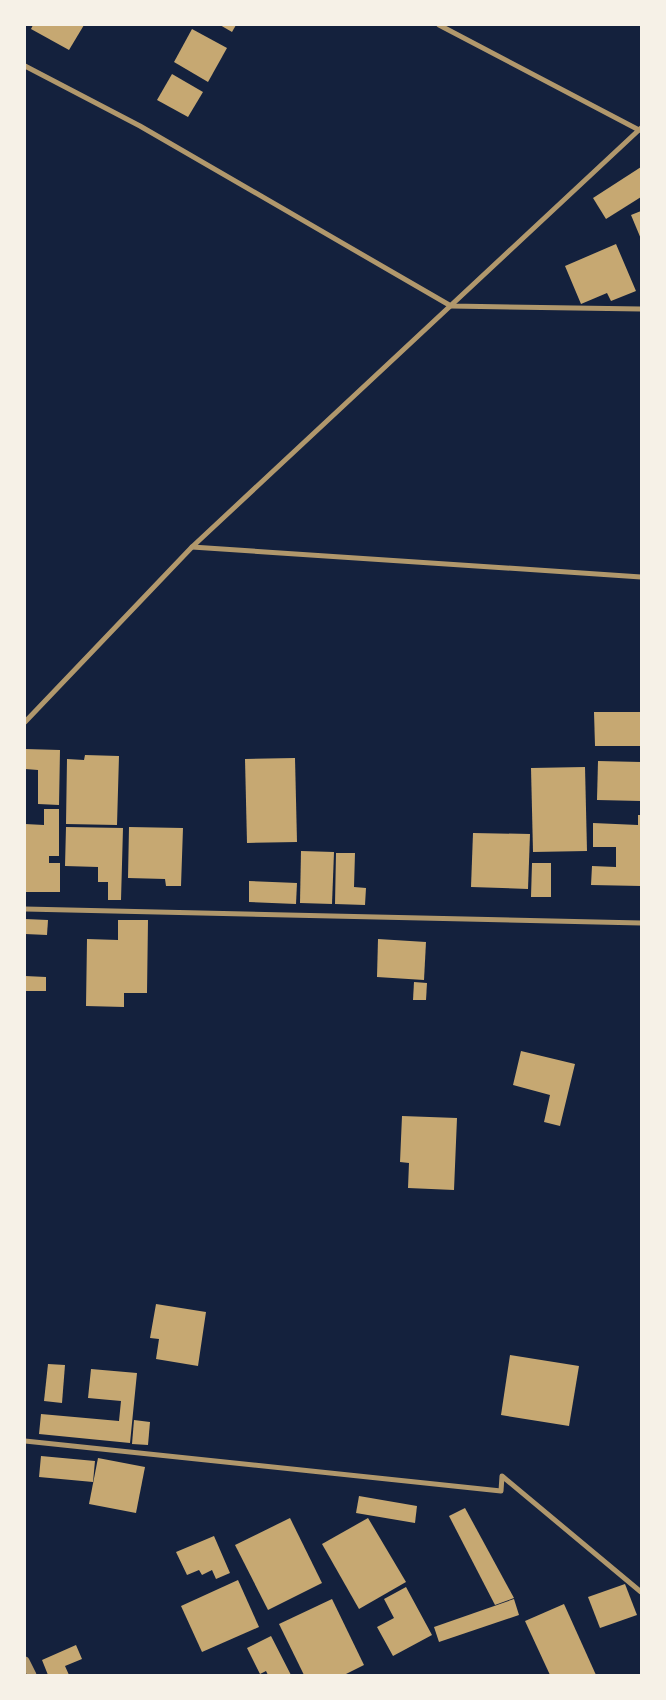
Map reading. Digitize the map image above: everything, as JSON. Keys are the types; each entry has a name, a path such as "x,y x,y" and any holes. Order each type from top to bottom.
{"street":[{"path":"25,722 192,547 640,129 439,25"},
{"path":"25,66 140,126 452,306 641,309"},
{"path":"192,547 641,577"},
{"path":"25,909 641,923"},
{"path":"25,1441 501,1491 502,1476 641,1592"},
{"path":"25,1661 32,1675"}],"building":[{"path":"33,25 84,25 69,50 31,29"},
{"path":"220,25 236,25 232,32"},
{"path":"192,29 227,48 208,82 174,62"},
{"path":"172,74 203,92 188,117 157,100"},
{"path":"641,167 641,197 606,219 593,198"},
{"path":"641,211 641,239 631,215"},
{"path":"616,244 636,291 611,301 607,293 581,304 565,266"},
{"path":"594,712 641,712 641,746 595,746"},
{"path":"25,749 60,750 59,805 38,804 38,770 25,769"},
{"path":"85,755 119,756 117,825 66,824 67,759 84,760"},
{"path":"295,758 297,842 247,843 245,759"},
{"path":"598,761 641,762 641,801 597,800"},
{"path":"585,767 587,851 533,852 531,768"},
{"path":"44,809 59,809 59,856 49,856 49,863 60,863 60,892 25,892 25,824 44,825"},
{"path":"638,815 641,815 641,886 591,885 592,866 616,867 616,847 593,847 593,823 638,825"},
{"path":"66,827 123,828 121,900 108,900 108,882 98,882 98,867 65,866"},
{"path":"129,827 183,828 181,886 166,886 165,879 128,878"},
{"path":"473,833 530,834 528,889 471,887"},
{"path":"301,851 334,852 332,904 300,903"},
{"path":"336,853 355,853 354,887 366,888 365,905 335,904"},
{"path":"532,863 551,863 551,897 531,897"},
{"path":"249,881 297,883 296,904 249,902"},
{"path":"25,919 48,920 47,935 25,934"},
{"path":"118,920 148,920 147,993 124,993 124,1007 86,1006 87,939 118,940"},
{"path":"378,939 426,942 424,980 377,977"},
{"path":"25,976 46,977 46,991 25,991"},
{"path":"414,982 427,983 426,1000 413,1000"},
{"path":"521,1051 575,1064 560,1126 544,1122 550,1095 513,1085"},
{"path":"402,1116 457,1118 454,1190 408,1188 409,1163 400,1162"},
{"path":"156,1304 206,1312 198,1366 156,1359 159,1339 150,1338"},
{"path":"510,1355 579,1366 569,1426 501,1415"},
{"path":"48,1364 65,1365 62,1403 44,1401"},
{"path":"91,1369 137,1373 130,1443 39,1434 41,1414 119,1421 121,1401 88,1398"},
{"path":"134,1420 150,1422 148,1445 132,1444"},
{"path":"41,1456 95,1461 93,1482 39,1477"},
{"path":"98,1458 145,1467 136,1513 89,1504"},
{"path":"359,1496 417,1506 415,1523 356,1513"},
{"path":"465,1508 514,1598 495,1605 449,1516"},
{"path":"290,1518 322,1583 268,1610 235,1545"},
{"path":"368,1518 406,1582 359,1609 322,1544"},
{"path":"214,1536 230,1573 216,1579 212,1570 202,1575 199,1570 187,1575 176,1552"},
{"path":"238,1580 259,1627 202,1652 181,1606"},
{"path":"625,1584 637,1615 600,1628 588,1597"},
{"path":"406,1587 432,1635 393,1656 377,1627 394,1618 384,1599"},
{"path":"332,1599 364,1665 344,1675 304,1675 279,1624"},
{"path":"514,1599 519,1615 439,1642 434,1627"},
{"path":"564,1604 596,1675 550,1675 525,1621"},
{"path":"271,1636 291,1675 268,1675 266,1671 260,1674 247,1648"},
{"path":"76,1645 82,1659 65,1666 69,1675 48,1675 42,1660"}]}
